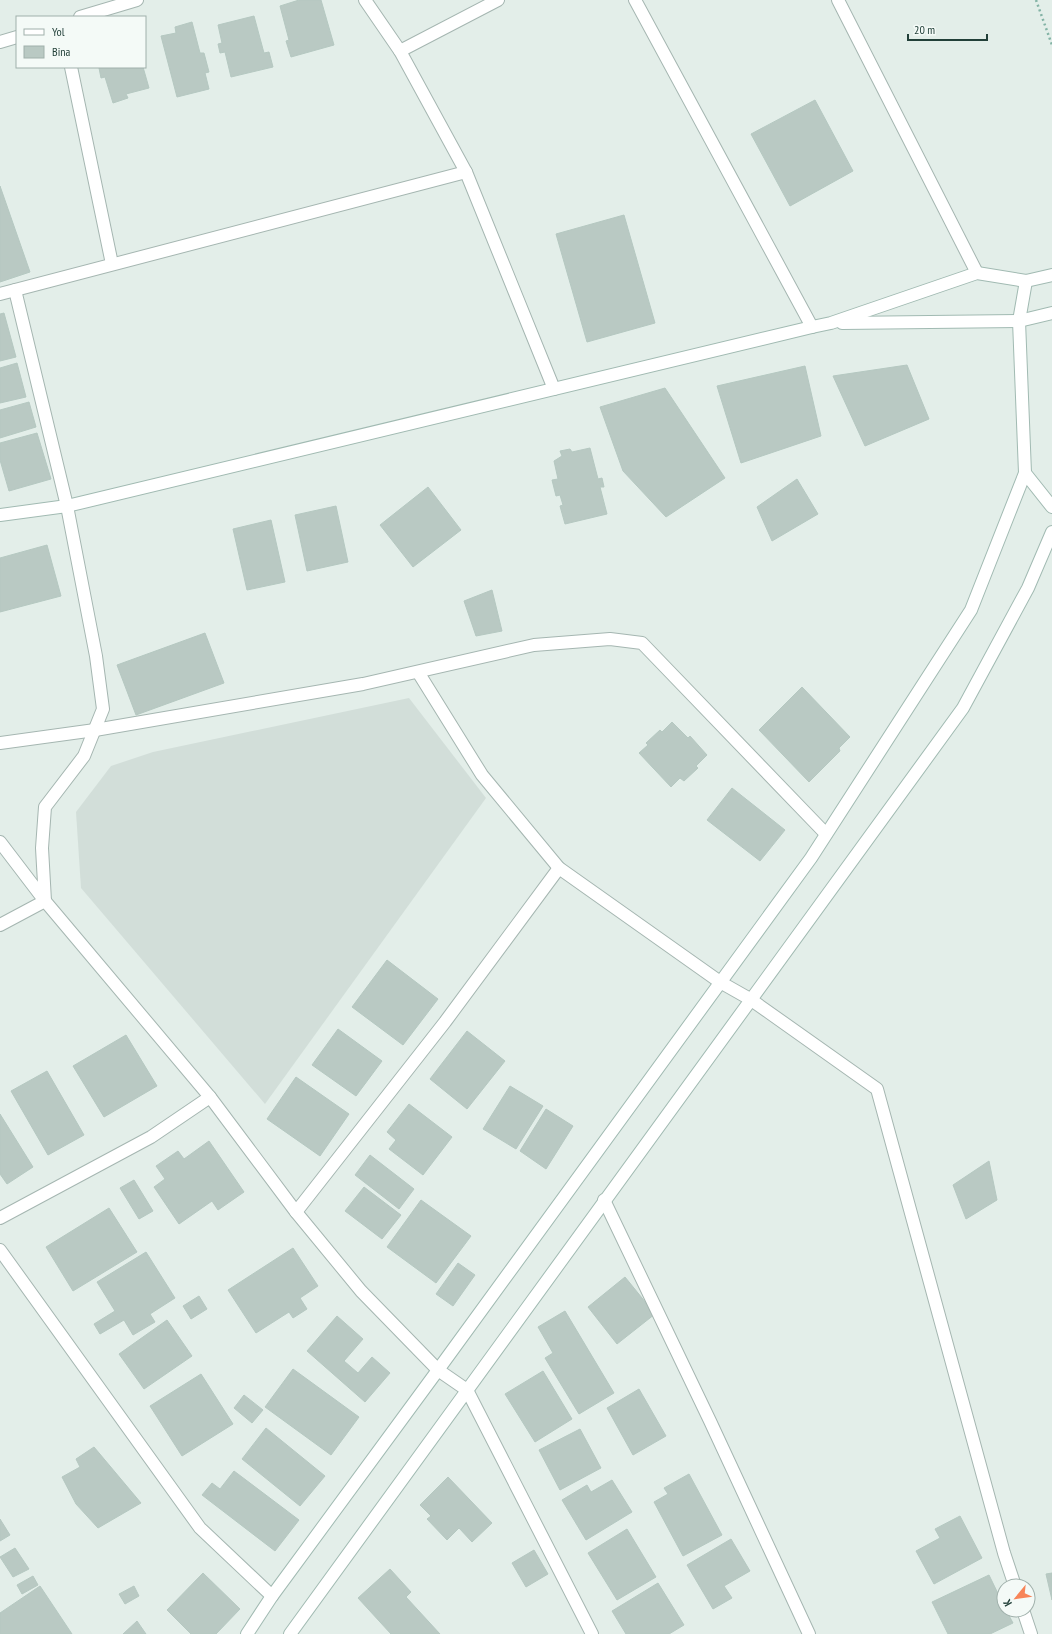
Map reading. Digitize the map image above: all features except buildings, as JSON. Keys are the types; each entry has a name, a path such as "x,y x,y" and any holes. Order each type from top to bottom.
{"street":[{"path":"83,16 137,0"},
{"path":"365,0 400,51 466,172 554,389"},
{"path":"400,51 498,0"},
{"path":"636,0 812,328"},
{"path":"838,0 977,273"},
{"path":"0,42 16,37"},
{"path":"71,68 112,264"},
{"path":"0,294 466,172"},
{"path":"0,515 67,506 812,328 831,323 977,273 1026,281 1052,275"},
{"path":"247,1634 272,1596 811,858 971,610 1025,473 1019,321 1026,281"},
{"path":"15,290 67,506 96,656 103,709 84,756 45,807 42,848 44,902"},
{"path":"831,323 1019,321 1052,313"},
{"path":"1025,473 1052,507"},
{"path":"290,1634 962,708 1028,588 1052,532"},
{"path":"0,743 94,730 363,684 534,645 610,639 642,643 826,834"},
{"path":"418,672 482,775 559,868 720,982 750,999 877,1089 1004,1553 1012,1578"},
{"path":"0,842 44,902 210,1097 296,1212 361,1291 438,1370 467,1390 592,1634"},
{"path":"296,1212 445,1022 559,868"},
{"path":"0,925 44,902"},
{"path":"0,1218 151,1137 210,1097"},
{"path":"604,1200 710,1422 808,1634"},
{"path":"0,1250 200,1528 272,1596"},
{"path":"1026,1618 1031,1634"}],"path":[{"path":"1036,0 1052,45"}],"shaded area":[{"path":"409,698 486,798 265,1104 81,888 76,812 111,766 153,752"}]}
